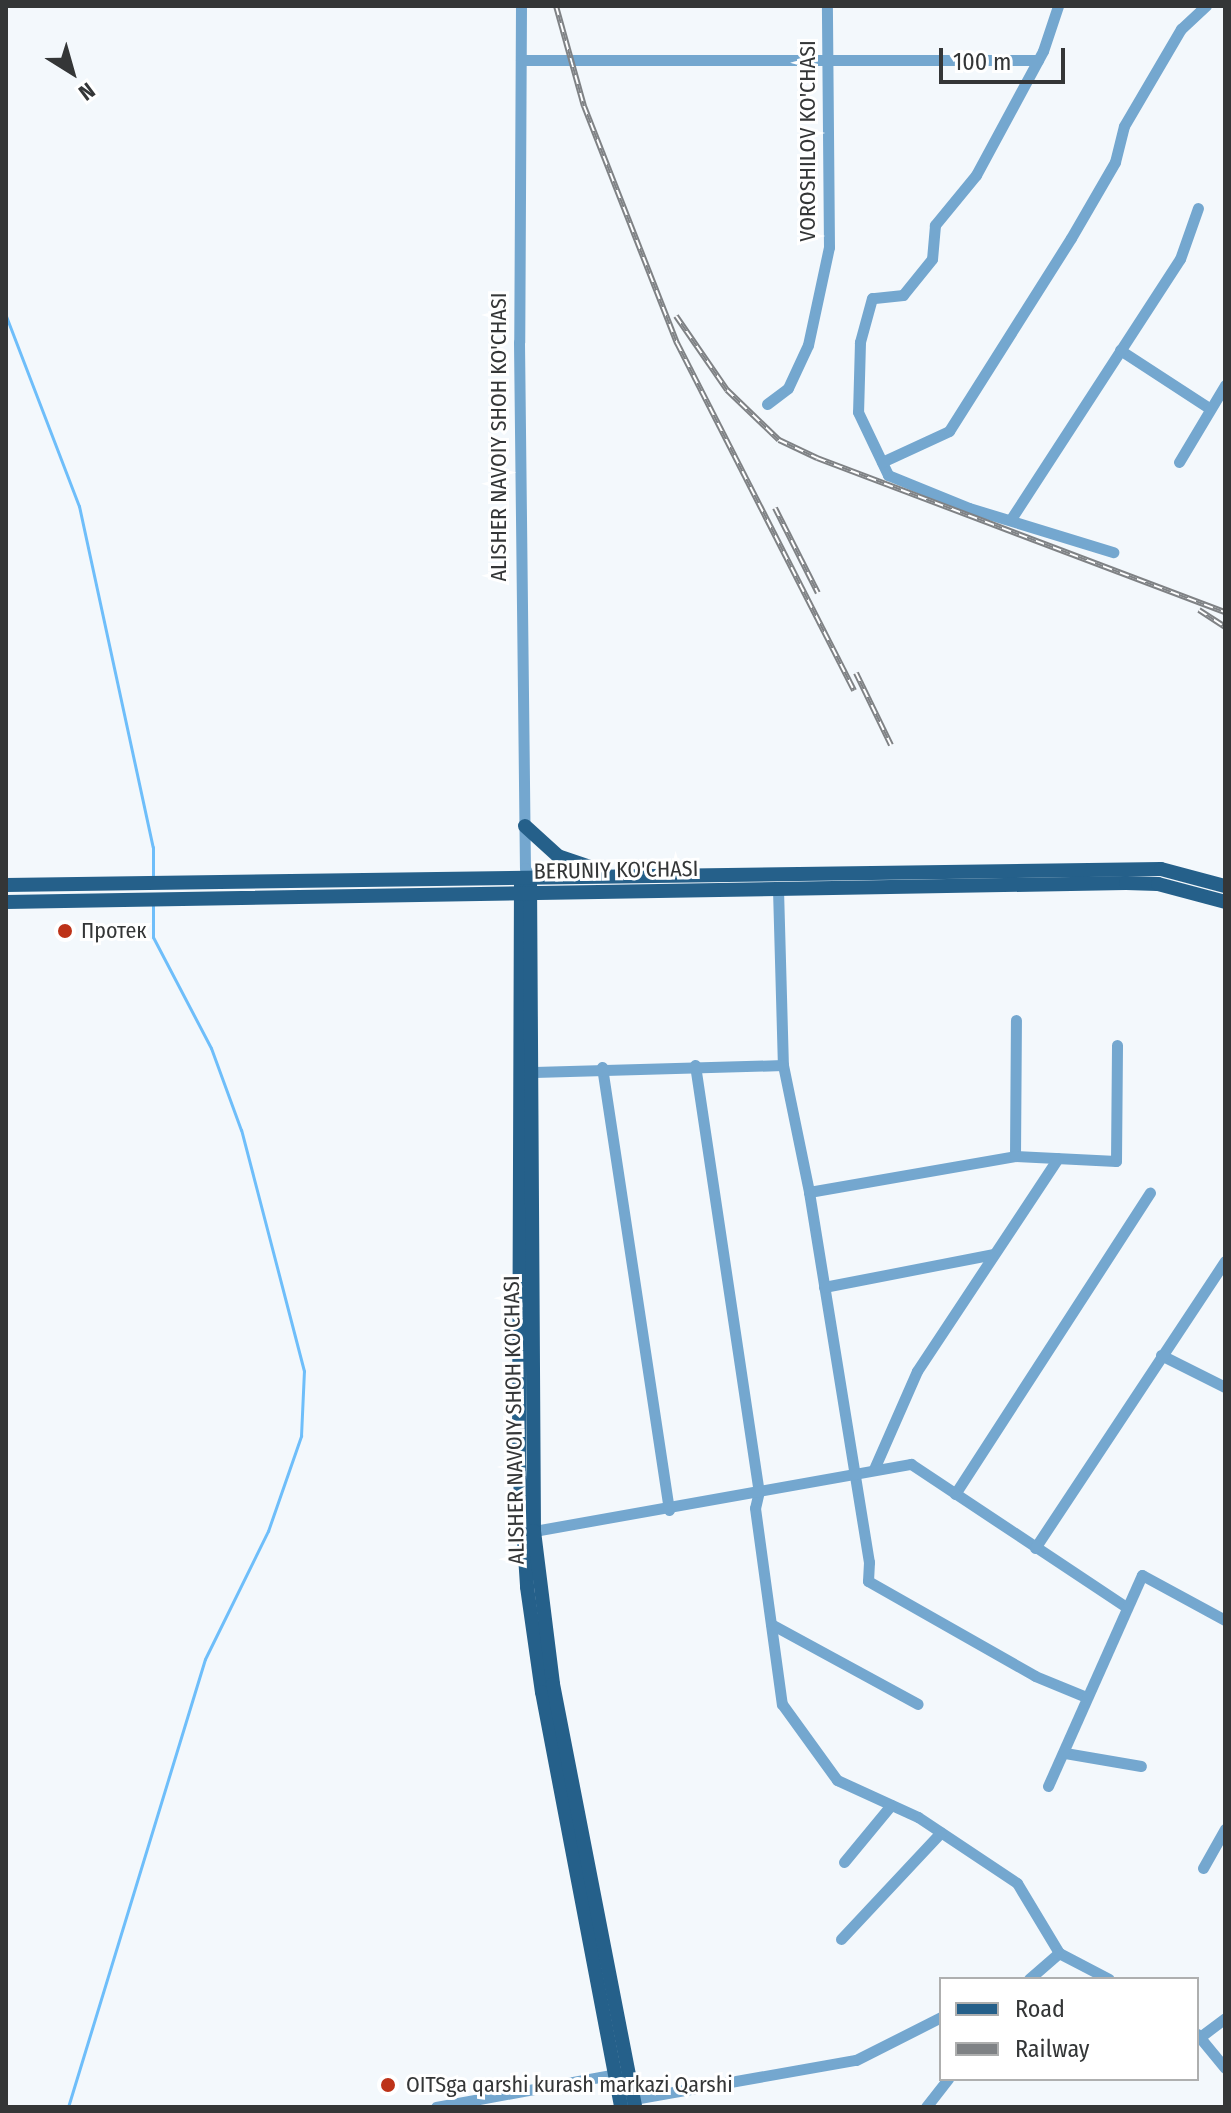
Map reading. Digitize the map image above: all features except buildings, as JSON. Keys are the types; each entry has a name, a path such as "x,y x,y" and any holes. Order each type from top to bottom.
{"main road":[{"path":"525,826 558,856 615,875"},
{"name":"BERUNIY KO'CHASI","path":"6,902 199,899 615,875 1161,869 1225,886"},
{"name":"BERUNIY KO'CHASI","path":"6,885 525,882 778,889 1147,884 1225,902"},
{"name":"ALISHER NAVOIY SHOH KO'CHASI","path":"525,882 534,1072 534,1531 551,1669 621,2073"},
{"name":"ALISHER NAVOIY SHOH KO'CHASI","path":"525,882 519,1465 527,1587 627,2103"},
{"path":"29,885 29,902"}],"street":[{"name":"ALISHER NAVOIY SHOH KO'CHASI","path":"521,6 525,882"},
{"name":"VOROSHILOV KO'CHASI","path":"767,404 788,388 808,345 829,247 827,6"},
{"path":"1058,6 1038,60 976,175 935,225 932,259 903,295 872,298 860,342 858,412 888,475 909,487 1113,552"},
{"path":"882,462 949,431 1071,238 1115,162 1124,126 1181,29 1206,6"},
{"path":"521,60 1038,60"},
{"path":"1011,519 1180,259 1198,208"},
{"path":"1120,350 1209,408"},
{"path":"1179,462 1225,385"},
{"path":"778,889 783,1065 809,1192 869,1562 866,1575 873,1586 1035,1676 1086,1697"},
{"path":"1015,1156 1016,1020"},
{"path":"809,1192 1015,1156 1116,1161 1117,1045"},
{"path":"695,1065 759,1491 755,1508 782,1704 837,1780 941,1832 1017,1883 1059,1953 1105,1977"},
{"path":"534,1072 602,1067 783,1065"},
{"path":"602,1067 669,1510"},
{"path":"874,1469 917,1371 1058,1158"},
{"path":"955,1494 1150,1193"},
{"path":"824,1287 994,1254"},
{"path":"1035,1548 1225,1261"},
{"path":"1161,1355 1225,1387"},
{"path":"534,1531 669,1510 853,1472 911,1464 1125,1606"},
{"path":"1048,1786 1065,1753 1125,1606 1142,1575 1225,1620"},
{"path":"771,1624 918,1704"},
{"path":"1065,1753 1141,1766"},
{"path":"844,1862 891,1805"},
{"path":"1203,1868 1225,1829"},
{"path":"841,1939 941,1832"},
{"path":"1029,1977 1059,1953"},
{"path":"627,2103 856,2060 939,2018"},
{"path":"1225,2018 1199,2036 1225,2068"},
{"path":"436,2107 621,2073"},
{"path":"926,2107 946,2081"}],"waterway":[{"path":"6,316 79,506 153,847 153,879"},
{"path":"68,2107 205,1659 268,1531 301,1436 304,1371 241,1130 211,1048 153,937 153,902"}],"railway":[{"path":"556,6 584,106 677,343 854,691"},
{"path":"676,316 727,390 779,440 817,458 1225,612"},
{"path":"775,508 818,593"},
{"path":"1199,610 1225,627"},
{"path":"856,673 891,745"}],"place":[{"name":"Протек","path":"65,931"},
{"name":"OITSga qarshi kurash markazi Qarshi","path":"388,2085"}]}
